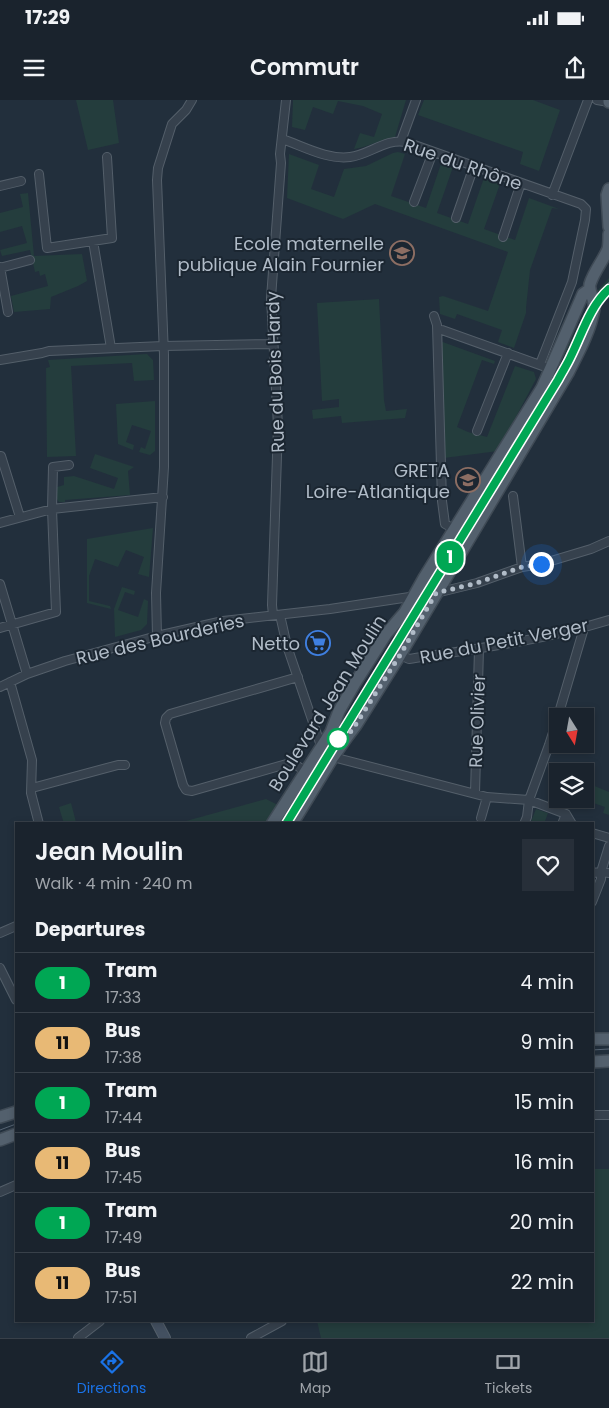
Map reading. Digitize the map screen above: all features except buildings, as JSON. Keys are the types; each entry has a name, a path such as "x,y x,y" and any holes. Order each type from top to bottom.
{"main road":[{"path":"609,189 607,195 609,227"},
{"path":"609,234 609,247"},
{"name":"Boulevard Jean Moulin","path":"293,822 333,757 400,655 568,373 582,345 595,308 590,289 591,283 609,247"},
{"name":"Boulevard Jean Moulin","path":"273,822 323,746 339,711 355,683 386,634 405,612 454,529 542,388 583,294 590,289"},
{"path":"594,1040 609,1039"},
{"path":"594,1062 609,1061"},
{"path":"0,1118 15,1112"},
{"path":"0,1140 15,1134"}],"street":[{"path":"157,636 156,593 163,497 163,346 157,180 158,168 172,124 186,110 192,100"},
{"name":"Rue du Bois Hardy","path":"286,100 271,298 278,426 272,605 320,743 323,746"},
{"path":"401,141 416,100"},
{"path":"552,194 588,100"},
{"path":"597,100 609,101"},
{"name":"Rue du Rhône","path":"282,139 325,154 343,157 365,154 389,143 401,141 581,204 586,208 572,282 540,364"},
{"path":"414,202 433,152"},
{"path":"39,174 47,248 112,238 107,158"},
{"path":"456,218 474,166"},
{"path":"0,186 21,181"},
{"path":"503,237 521,183"},
{"path":"92,240 111,348"},
{"path":"8,312 0,267 30,260"},
{"path":"434,316 437,325 442,501 446,524 454,529"},
{"path":"442,330 551,369 568,373"},
{"path":"0,360 49,351 273,344"},
{"path":"477,430 508,353"},
{"path":"0,456 20,517"},
{"path":"0,628 56,612 52,509 54,467 69,465"},
{"path":"513,496 522,567"},
{"path":"0,523 52,509 163,497"},
{"name":"Rue des Bourderies","path":"0,687 27,674 65,661 157,636 223,621 436,593 477,583 522,567 541,564 609,542"},
{"path":"0,584 27,674"},
{"name":"Rue du Petit Verger","path":"400,655 409,659 479,649 584,628 609,620"},
{"path":"561,708 584,628"},
{"name":"Rue Olivier","path":"475,793 479,649"},
{"path":"298,677 170,714 166,718 165,723 186,790 192,791 290,763 306,772"},
{"path":"10,682 32,760 32,788 30,793 38,822"},
{"path":"525,822 529,800 549,745"},
{"path":"333,757 487,797 529,800 566,814 571,822"},
{"path":"32,788 118,765 125,765"},
{"path":"481,818 487,797"},
{"path":"563,822 566,814"},
{"path":"594,834 609,838"},
{"path":"594,897 601,879 601,872 609,846"},
{"path":"0,932 15,926"},
{"path":"0,968 15,998"},
{"path":"594,1115 609,1115"},
{"path":"0,1192 15,1185"},
{"path":"78,1338 99,1322"},
{"path":"157,1322 165,1338"},
{"path":"251,1338 280,1322"}],"green space":[{"path":"76,100 113,100 119,143 88,150"},
{"path":"293,100 406,100 395,137 354,149 360,133 374,137 382,114 363,106 338,101 333,114 313,107 305,130 292,127"},
{"path":"424,100 533,100 560,110 539,171 520,164 523,152 418,115"},
{"path":"398,152 405,154 391,196 426,208 442,161 454,164 437,213 468,224 485,175 501,181 484,229 515,240 529,198 559,209 552,208 530,270 526,313 514,348 498,342 502,330 457,314 455,319 440,314 439,297 443,296 488,311 508,252 375,204 343,219 287,198 289,154 319,165 311,189 334,197 344,169 366,166"},
{"path":"28,193 34,256 82,254 87,281 51,297 50,309 14,312 11,296 48,286 45,274 40,276 39,271 35,272 30,250 2,256 0,250 27,243 22,226 0,232 0,213 23,207 20,194"},
{"path":"609,278 609,291 598,306 597,291"},
{"path":"379,299 386,411 407,409 405,418 342,423 341,416 313,419 312,410 339,407 339,399 322,401 317,303"},
{"path":"590,302 591,308 573,361 563,356"},
{"path":"440,341 495,361 494,364 482,360 457,427 468,432 487,437 515,366 534,372 536,379 498,451 444,458"},
{"path":"147,354 153,360 154,380 134,381 132,363 71,366 76,456 47,457 46,368 50,367 48,360"},
{"path":"553,375 561,380 514,457 507,452"},
{"path":"155,401 155,451 150,455 139,452 141,447 145,449 151,431 132,425 126,442 134,445 133,450 118,444 116,404"},
{"path":"95,454 134,467 128,471 130,495 59,502 56,498 57,487 64,485 64,477 74,476 114,489 118,478 90,468"},
{"path":"504,455 512,460 436,582 429,578"},
{"path":"153,528 149,577 138,574 144,557 126,550 118,567 95,559 89,576 89,601 110,606 111,609 87,603 87,539"},
{"path":"122,587 135,591 134,595 125,592 118,610 138,617 144,599 148,601 147,624 141,630 115,637 114,609"},
{"path":"413,604 420,609 404,642 390,634"},
{"path":"340,715 354,724 304,798 296,794"},
{"path":"594,786 609,792 609,815 603,813 605,807 594,803"},
{"path":"266,799 278,805 267,822 186,821"},
{"path":"71,803 76,822 63,822 59,807"},
{"path":"290,804 298,808 289,822 279,822"},
{"path":"536,809 548,813 545,822 531,822"},
{"path":"594,1169 609,1169 609,1338 321,1338 317,1322 594,1322"}],"tram line":[{"path":"282,822 554,379 589,309 609,282"},
{"name":"1","path":"287,822 558,380 587,322 602,296 609,289"},
{"path":"594,1050 609,1049"},
{"path":"0,1130 15,1124"}],"place":[{"name":"Ecole maternelle publique Alain Fournier","path":"402,253"},
{"name":"GRETA Loire-Atlantique","path":"468,480"},
{"name":"Netto","path":"318,643"}],"route":[{"path":"338,739 340,747 400,655 436,593 465,587 522,567 541,564"}]}
